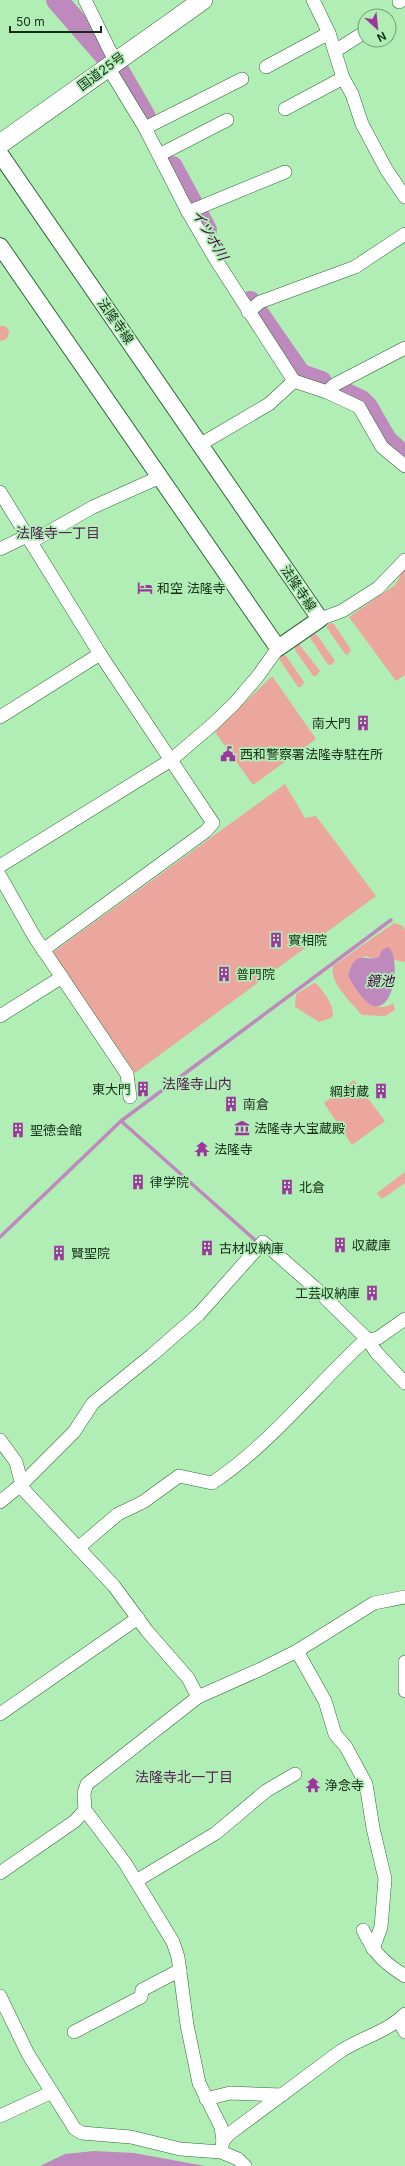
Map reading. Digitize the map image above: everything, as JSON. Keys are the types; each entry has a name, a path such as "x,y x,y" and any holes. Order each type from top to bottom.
{"highway":[{"name":"国道25号","path":"0,144 113,66 203,0"}],"main road":[{"name":"法隆寺線","path":"0,154 320,619 278,648"},
{"path":"0,246 278,648"}],"street":[{"path":"85,0 113,66 148,126 193,210 294,381 327,392 359,407 382,446 405,466"},
{"path":"313,0 329,33 343,78 352,94 362,124 386,169 405,197"},
{"path":"266,67 329,33"},
{"path":"335,51 357,37"},
{"path":"285,109 343,78"},
{"path":"148,126 242,79"},
{"path":"162,153 227,120"},
{"path":"193,210 285,172"},
{"path":"252,309 260,302 355,267 405,234"},
{"path":"327,392 334,384 405,348"},
{"path":"201,444 269,404 294,381"},
{"path":"0,549 29,539 93,507 160,478"},
{"path":"0,492 100,654 213,823 206,831 43,950"},
{"path":"320,619 342,611 378,588 397,566 405,560"},
{"path":"0,866 171,760 234,704 258,676 278,648"},
{"path":"0,717 100,654"},
{"path":"0,876 43,950 127,1074 130,1097"},
{"path":"0,1016 62,977"},
{"path":"0,1502 22,1484 74,1432 93,1403 152,1356 199,1314 263,1242 314,1287 368,1340 376,1352 405,1383"},
{"path":"78,1548 118,1514 143,1502 179,1476 212,1483 227,1473 275,1430 332,1371 368,1340 378,1338 405,1319"},
{"path":"0,1440 16,1462 23,1489 114,1586 138,1618 188,1678 198,1697"},
{"path":"222,2146 221,2127 199,2083 178,1956 173,1942 136,1882 85,1810 84,1793 87,1784 198,1697 297,1651 374,1603 405,1597"},
{"path":"0,1714 138,1618"},
{"path":"297,1651 325,1701 335,1734 346,1747 366,1784 373,1828 385,1879 381,1927 372,1949"},
{"path":"405,1662 405,1691"},
{"path":"136,1882 216,1833 266,1791 296,1774"},
{"path":"0,1873 75,1821 85,1810"},
{"path":"363,1930 372,1949 385,1963 405,1976"},
{"path":"74,2032 141,1997 142,1990 180,1970"},
{"path":"0,1996 28,2054 75,2129 82,2133 132,2137 180,2149 222,2146 245,2166"},
{"path":"222,2146 229,2134 348,2046 386,2029 402,2017 405,2032"},
{"path":"0,2116 52,2092"},
{"path":"206,2098 230,2093 282,2095"}],"shaded area":[{"path":"0,326 5,326 9,331 8,337 5,340 0,341"},
{"path":"405,568 405,675 396,681 349,617 395,585"},
{"path":"330,623 334,624 351,650 348,655 345,654 327,628"},
{"path":"314,634 317,635 335,661 331,665 328,665 311,639 310,637"},
{"path":"299,644 320,671 316,676 313,676 295,650 295,646"},
{"path":"283,655 286,656 304,682 301,687 298,687 280,660 279,658"},
{"path":"272,676 316,739 253,785 215,732"},
{"path":"285,784 305,818 316,816 376,896 135,1073 52,953"},
{"path":"394,923 403,926 405,930 405,962 379,957 374,959 365,956 350,968 348,974 355,987 372,1004 379,1007 386,1007 393,1003 395,1010 385,1016 362,1015 347,999 338,986 334,979 333,966"},
{"path":"314,983 317,984 330,1002 333,1011 331,1018 319,1022 295,1007 296,994"},
{"path":"354,1080 385,1121 352,1145 324,1103"},
{"path":"405,1172 405,1183 382,1199 377,1193"}],"water":[{"name":"鏡池","path":"388,947 393,955 395,967 394,982 390,995 383,1004 374,1006 362,997 348,975 354,961 362,958 379,957 382,950"},
{"path":"94,2151 134,2153 205,2166 40,2166 65,2154"}],"waterway":[{"name":"イツボ川","path":"57,0 104,54"},
{"name":"イツボ川","path":"118,70 145,117"},
{"name":"イツボ川","path":"172,167 206,230"},
{"name":"イツボ川","path":"250,302 301,375 321,382"},
{"name":"イツボ川","path":"342,392 361,401 367,407 386,440 405,458"},
{"path":"121,1121 391,920"},
{"path":"0,1237 121,1121 255,1240"}],"place":[{"name":"和空 法隆寺","path":"145,588"},
{"name":"南大門","path":"363,723"},
{"name":"西和警察署法隆寺駐在所","path":"228,754"},
{"name":"實相院","path":"276,940"},
{"name":"普門院","path":"224,974"},
{"name":"東大門","path":"143,1089"},
{"name":"綱封蔵","path":"381,1091"},
{"name":"南倉","path":"231,1104"},
{"name":"法隆寺大宝蔵殿","path":"242,1128"},
{"name":"聖徳会館","path":"18,1130"},
{"name":"法隆寺","path":"202,1149"},
{"name":"律学院","path":"138,1182"},
{"name":"北倉","path":"287,1187"},
{"name":"収蔵庫","path":"340,1245"},
{"name":"古材収納庫","path":"207,1248"},
{"name":"賢聖院","path":"59,1253"},
{"name":"工芸収納庫","path":"372,1293"},
{"name":"浄念寺","path":"313,1785"}],"district":[{"name":"法隆寺一丁目","path":"58,533"},
{"name":"法隆寺山内","path":"197,1084"},
{"name":"法隆寺北一丁目","path":"184,1777"}]}
